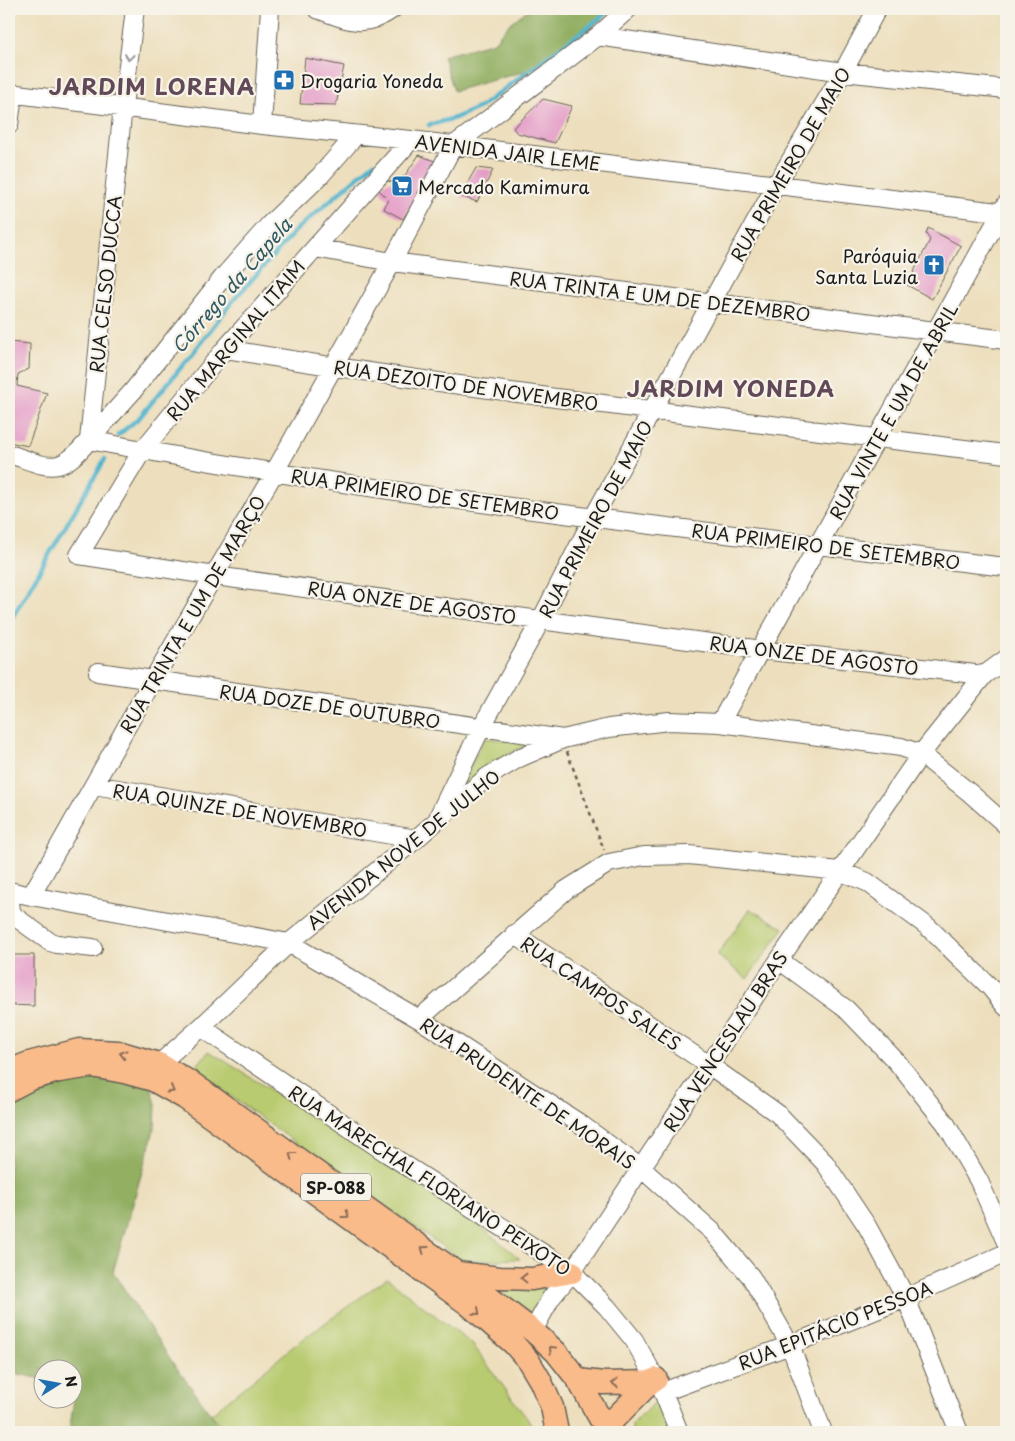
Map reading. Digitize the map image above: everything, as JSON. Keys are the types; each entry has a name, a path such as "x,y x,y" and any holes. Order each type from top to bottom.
{"main road":[{"name":"SP-088","path":"9,1071 29,1063 79,1050 118,1052 159,1064 193,1084 457,1273 533,1331 556,1352 578,1380 607,1429"},
{"name":"SP-088","path":"9,1090 30,1079 59,1071 92,1066 153,1080 185,1098 468,1304 513,1343 528,1360 540,1380 552,1407 558,1432"},
{"path":"457,1273 500,1278 532,1278 572,1272"},
{"path":"578,1380 603,1383 657,1384"},
{"path":"607,1429 657,1384"}],"street":[{"name":"RUA CELSO DUCCA","path":"89,440 123,106 135,9"},
{"path":"262,125 270,9"},
{"path":"317,9 351,22 368,22 393,9"},
{"path":"453,146 598,36 628,9"},
{"name":"RUA PRIMEIRO DE MAIO","path":"435,822 481,728 541,620 593,518 776,185 843,72 877,9"},
{"path":"598,36 843,72 1006,89"},
{"name":"AVENIDA JAIR LEME","path":"11,93 262,125 411,140 776,185 1005,210"},
{"path":"9,125 11,93"},
{"path":"9,454 46,465 61,466 75,456 132,392 224,276 263,232 320,176 356,135"},
{"name":"RUA MARGINAL ITAIM","path":"79,555 142,450 225,349 411,140"},
{"name":"RUA TRINTA E UM DE MARÇO","path":"30,896 274,473 392,262 453,146"},
{"name":"RUA VINTE E UM DE ABRIL","path":"720,723 1005,210"},
{"name":"RUA TRINTA E UM DE DEZEMBRO","path":"314,248 392,262 1006,340"},
{"name":"RUA DEZOITO DE NOVEMBRO","path":"225,349 333,367 653,411 1006,454"},
{"name":"RUA PRIMEIRO DE SETEMBRO","path":"89,440 274,473 593,518 1006,567"},
{"name":"RUA ONZE DE AGOSTO","path":"79,555 215,576 762,650 984,675"},
{"path":"1006,659 984,675 921,754 1006,825"},
{"name":"RUA DOZE DE OUTUBRO","path":"98,672 562,739"},
{"name":"AVENIDA NOVE DE JULHO","path":"159,1064 201,1028 289,943 416,839 487,777 519,758 562,739 609,728 668,721 720,723 901,747 921,754"},
{"name":"RUA VENCESLAU BRAS","path":"533,1331 551,1298 572,1272 779,960 921,754"},
{"name":"RUA QUINZE DE NOVEMBRO","path":"94,785 416,839"},
{"path":"419,1019 566,890 609,864 644,856 689,855 839,871 868,882 927,926 990,986 1006,1008"},
{"path":"93,948 50,942 14,916 11,911 9,892 289,943"},
{"name":"RUA CAMPOS SALES","path":"514,934 709,1065 778,1114 825,1163 867,1226 906,1298 959,1432"},
{"name":"RUA PRUDENTE DE MORAIS","path":"289,943 419,1019 579,1123 641,1168 713,1232 751,1277 790,1345 823,1432"},
{"path":"779,960 846,1009 897,1062 946,1124 979,1181 1006,1242"},
{"name":"RUA MARECHAL FLORIANO PEIXOTO","path":"201,1028 385,1152 572,1272 607,1307 634,1340 680,1432"},
{"name":"RUA EPITÁCIO PESSOA","path":"657,1384 790,1345 906,1298 1006,1254"}],"path":[{"path":"562,739 609,864"}],"green space":[{"path":"529,9 614,9 544,66 454,91 443,56 494,42 509,24"},
{"path":"485,738 532,743 497,759 454,797"},
{"path":"750,909 784,928 747,979 717,955"},
{"path":"209,1051 466,1214 520,1259 463,1261 193,1070"},
{"path":"92,1070 150,1083 156,1104 155,1127 113,1272 173,1363 222,1432 69,1432 73,1408 82,1408 82,1358 32,1358 32,1377 9,1372 9,1100 33,1084"},
{"path":"387,1278 473,1345 537,1432 227,1432 211,1414 295,1345"},
{"path":"552,1279 530,1314 499,1291"},
{"path":"653,1404 667,1406 678,1432 632,1432 632,1424"}],"building":[{"path":"305,58 344,66 336,105 300,104"},
{"path":"543,99 572,106 555,143 517,133 513,128"},
{"name":"Mercado Kamimura","path":"419,155 437,162 403,219 384,209 388,199 379,190 388,181 397,183 406,174"},
{"path":"476,168 493,170 477,202 460,196"},
{"name":"Paróquia Santa Luzia","path":"928,228 961,246 932,299 907,285 930,240 926,234"},
{"path":"9,342 30,344 29,369 18,374 17,386 47,393 28,446 9,442"},
{"path":"9,955 34,955 34,1006 9,1005"}],"waterway":[{"name":"Córrego da Capela","path":"429,125 455,118 480,107 612,9"},
{"name":"Córrego da Capela","path":"118,435 139,418 193,353 231,303 297,229 374,163"},
{"name":"Córrego da Capela","path":"9,623 105,459"}],"place":[{"name":"Drogaria Yoneda","path":"284,80"},
{"name":"Mercado Kamimura","path":"402,186"},
{"name":"Paróquia Santa Luzia","path":"934,265"}],"district":[{"name":"JARDIM LORENA","path":"152,85"},
{"name":"JARDIM YONEDA","path":"731,387"}]}
